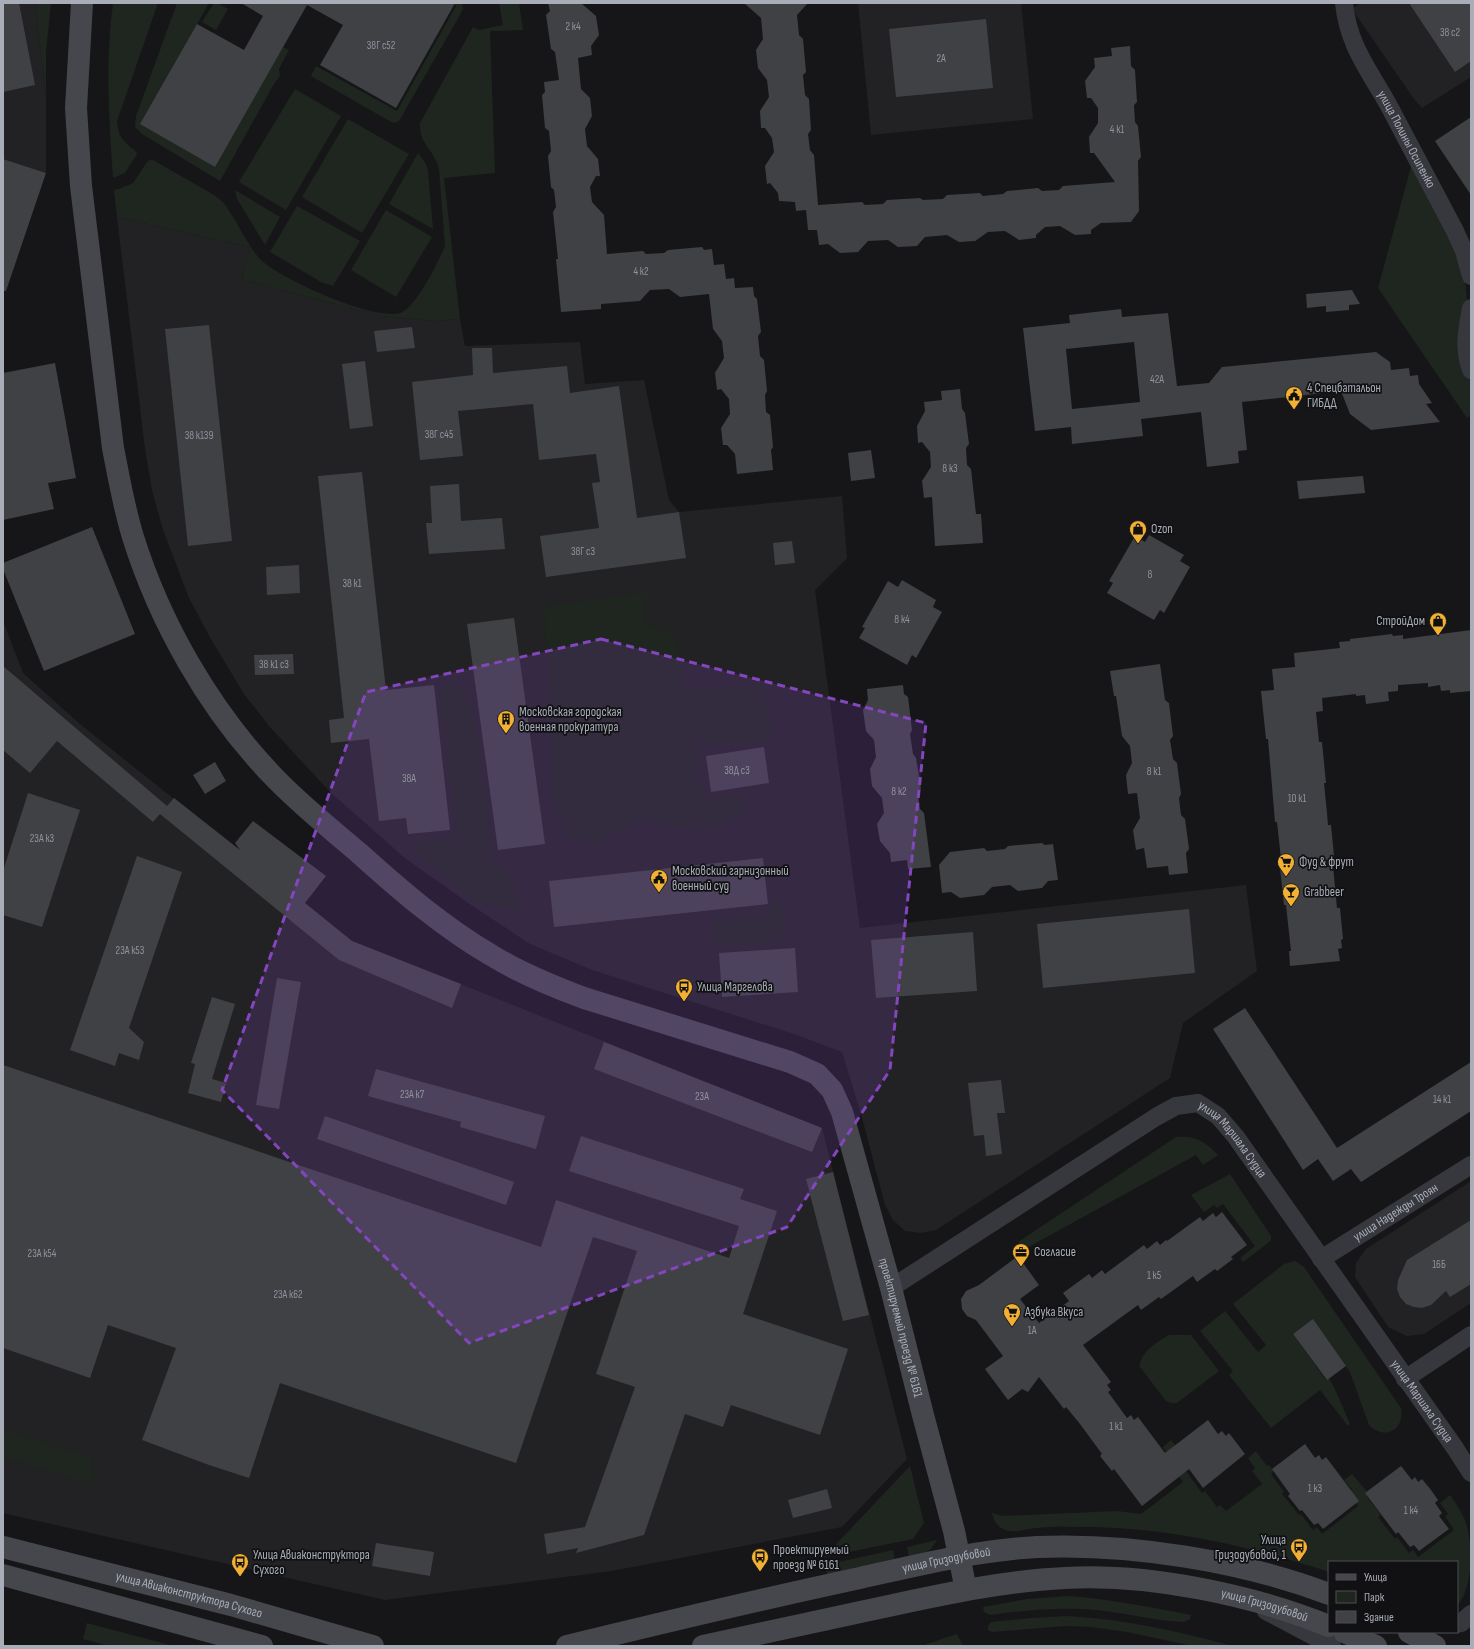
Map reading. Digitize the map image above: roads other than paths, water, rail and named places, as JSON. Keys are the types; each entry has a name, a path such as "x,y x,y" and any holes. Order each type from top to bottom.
{"street":[{"name":"проектируемый проезд № 6161","path":"82,3 76,108 82,192 113,448 120,488 133,536 150,584 162,612 195,672 221,714 272,775 397,887 455,932 490,955 524,973 584,998 790,1062 817,1074 832,1090 842,1112 891,1288 954,1531 966,1590"},
{"name":"улица Полины Осипенко","path":"1344,3 1346,21 1356,50 1388,106 1455,231 1464,251 1471,276"},
{"path":"1471,308 1466,346 1467,359 1471,370"},
{"name":"улица Маршала Судца","path":"891,1288 1156,1117 1176,1106 1198,1103 1218,1116 1236,1137 1455,1448 1471,1473"},
{"name":"улица Надежды Троян","path":"1321,1259 1471,1165"},
{"path":"1405,1379 1471,1335"},
{"name":"улица Авиаконструктора Сухого","path":"3,1547 232,1605 373,1646"},
{"name":"улица Гризодубовой","path":"567,1646 765,1599 959,1557 996,1551 1038,1547 1129,1550 1210,1562 1298,1582 1328,1594"},
{"path":"3,1576 262,1646"},
{"name":"улица Гризодубовой","path":"703,1646 966,1590 1066,1578 1122,1578 1184,1586 1240,1598 1302,1615 1328,1626"},
{"path":"1240,1598 1332,1646"},
{"path":"1458,1624 1461,1623 1471,1614"},
{"path":"1346,1633 1376,1646"},
{"path":"1411,1633 1435,1646"}],"place":[{"name":"4 Спецбатальон ГИБДД","path":"1294,410"},
{"name":"Ozon","path":"1138,544"},
{"name":"СтройДом","path":"1438,636"},
{"name":"Московская городская военная прокуратура","path":"506,734"},
{"name":"Фуд & фрут","path":"1286,877"},
{"name":"Московский гарнизонный военный суд","path":"659,893"},
{"name":"Grabbeer","path":"1291,907"},
{"name":"Улица Маргелова","path":"684,1002"},
{"name":"Согласие","path":"1021,1267"},
{"name":"Азбука Вкуса","path":"1012,1327"},
{"name":"Улица Гризодубовой, 1","path":"1299,1562"},
{"name":"Проектируемый проезд № 6161","path":"760,1572"},
{"name":"Улица Авиаконструктора Сухого","path":"240,1577"}]}
